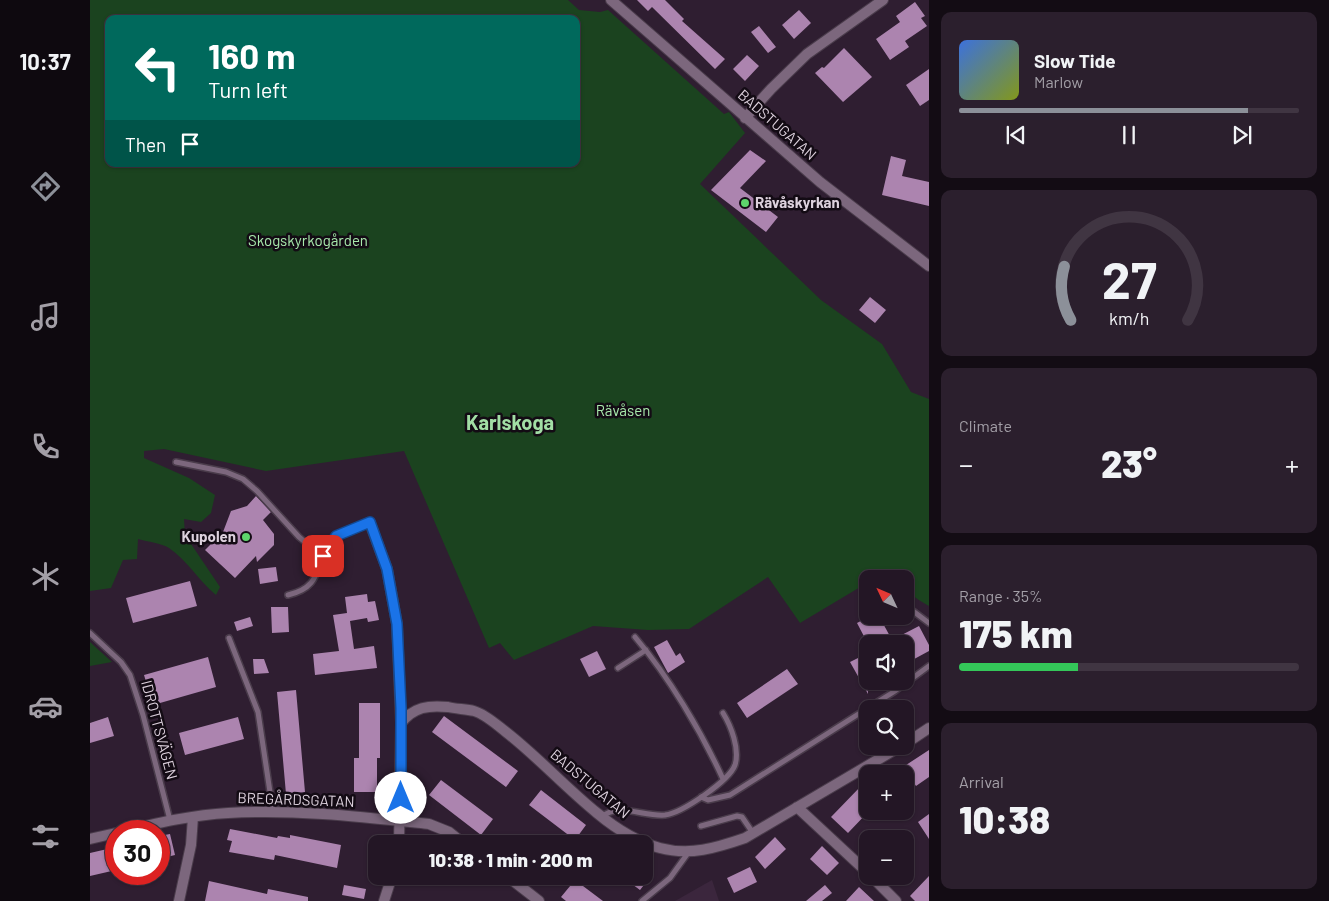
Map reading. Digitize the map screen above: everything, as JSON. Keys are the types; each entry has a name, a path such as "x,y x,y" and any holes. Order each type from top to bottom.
{"street":[{"name":"BADSTUGATAN","path":"611,0 820,182 929,266"},
{"path":"745,118 771,89 807,54 883,0"},
{"path":"370,522 387,569 393,595 399,650 401,724 400,835"},
{"name":"BADSTUGATAN","path":"401,724 410,712 422,707 476,711 524,746 602,817 633,837 659,848 688,853 719,847 753,833 886,755"},
{"path":"914,738 929,728"},
{"path":"797,807 859,865"},
{"name":"BREGÅRDSGATAN","path":"170,820 227,813 273,812 429,824 453,835"},
{"path":"179,901 191,845 193,817"},
{"path":"90,839 105,836"},
{"path":"384,901 389,885"},
{"path":"519,885 539,901"},
{"path":"880,885 896,901"}],"lane":[{"path":"176,462 226,472 242,479 257,491 299,537 323,556"},
{"path":"288,594 304,590 310,584 323,556 336,536 370,522"},
{"path":"914,612 929,623"},
{"name":"IDROTTSVÄGEN","path":"90,633 121,662 130,675 143,715 170,820"},
{"path":"635,637 646,650 705,740 723,779"},
{"path":"229,638 258,712 273,812"},
{"path":"618,668 646,650"},
{"path":"701,797 708,800 730,795 895,690 929,666"},
{"path":"602,817 608,812 618,810 665,815 683,808 701,797 723,779 733,769 736,757 732,729 723,713"},
{"path":"701,826 737,816 742,817 753,833"},
{"path":"642,901 670,878 688,853"}],"shaded area":[{"path":"712,880 719,901 675,901"}],"green space":[{"name":"Rävåsen","path":"90,0 568,0 579,10 600,12 608,10 724,114 729,112 745,133 700,184 821,300 882,344 911,392 929,399 929,606 914,595 914,570 859,570 859,588 800,623 768,577 689,629 648,630 593,626 514,660 500,643 489,648 404,451 266,471 164,449 144,451 144,458 189,478 215,495 211,513 201,522 184,519 185,535 220,587 216,595 182,558 166,546 138,539 137,559 123,560 111,588 90,591"},
{"path":"90,642 112,662 90,666"}],"building":[{"path":"637,0 665,0 684,19 682,21 725,59 715,69 652,7 648,11"},
{"path":"915,2 925,16 921,18 927,26 905,41 909,47 890,60 876,39 900,22 896,16"},
{"path":"799,10 811,23 794,39 782,25"},
{"path":"759,26 776,47 768,53 751,32"},
{"path":"844,48 872,77 843,102 815,73 822,67 824,68"},
{"path":"747,55 759,66 745,81 733,69"},
{"path":"929,69 929,100 920,106 906,85"},
{"name":"Rävåskyrkan","path":"750,150 766,161 740,188 778,217 766,232 711,190"},
{"path":"891,156 906,160 902,176 929,182 929,206 882,195"},
{"path":"870,297 886,310 875,323 859,310"},
{"name":"Kupolen","path":"256,496 271,512 263,520 274,534 274,545 257,562 256,556 235,578 205,550 223,532 231,511 247,506"},
{"path":"276,567 278,581 260,584 258,569"},
{"path":"190,581 197,606 133,623 126,598"},
{"path":"367,594 368,602 375,601 379,620 368,622 367,618 350,621 354,649 374,646 377,668 315,675 313,654 339,651 333,615 347,613 345,597"},
{"path":"271,607 288,607 289,632 272,633"},
{"path":"250,617 253,626 237,631 234,622"},
{"path":"859,622 859,625 884,625 889,635 863,635 857,623"},
{"path":"919,626 929,645 929,651 914,659 914,635 902,635"},
{"path":"667,640 676,656 680,653 685,662 668,673 654,647"},
{"path":"597,651 606,669 589,677 580,659"},
{"path":"208,657 216,687 153,705 144,675"},
{"path":"859,658 859,678 850,662"},
{"path":"253,659 264,659 269,673 254,674"},
{"path":"787,669 798,684 747,718 737,703"},
{"path":"296,690 305,792 286,794 277,692"},
{"path":"359,703 380,703 380,758 377,758 377,792 354,792 354,758 359,758"},
{"path":"444,716 518,771 506,787 432,732"},
{"path":"108,717 114,736 90,743 90,723"},
{"path":"238,717 244,739 185,755 179,733"},
{"path":"929,750 929,777 916,786 914,783 914,765 906,765"},
{"path":"441,780 493,819 481,835 429,795"},
{"path":"859,788 860,820 848,833 831,817"},
{"path":"541,790 586,825 579,835 568,835 529,805"},
{"path":"929,814 929,839 918,822"},
{"path":"230,829 277,838 278,836 290,838 290,835 341,845 337,868 275,855 274,860 229,852 232,841 227,840"},
{"path":"170,834 175,855 170,856"},
{"path":"775,837 786,849 765,869 755,857"},
{"path":"822,846 839,863 827,875 810,859"},
{"path":"105,850 105,873 90,876 90,853"},
{"path":"750,867 757,882 734,893 727,878"},
{"path":"929,876 929,901 915,901 910,896"},
{"path":"209,881 267,894 268,889 308,897 308,901 205,901"},
{"path":"344,885 366,889 364,899 342,895"},
{"path":"571,885 582,885 603,901 566,901 561,897"},
{"path":"633,885 644,885 640,890"},
{"path":"825,885 832,893 822,901 806,901"},
{"path":"859,887 874,901 846,901"}],"place":[{"name":"Rävåskyrkan","path":"745,203"},
{"name":"Kupolen","path":"246,537"}],"district":[{"name":"Karlskoga","path":"510,423"}],"route":[{"path":"323,556 329,544 340,533 370,522 387,569 397,624 401,708 401,798"}],"park label":[{"name":"Skogskyrkogården","path":"308,241"}]}
